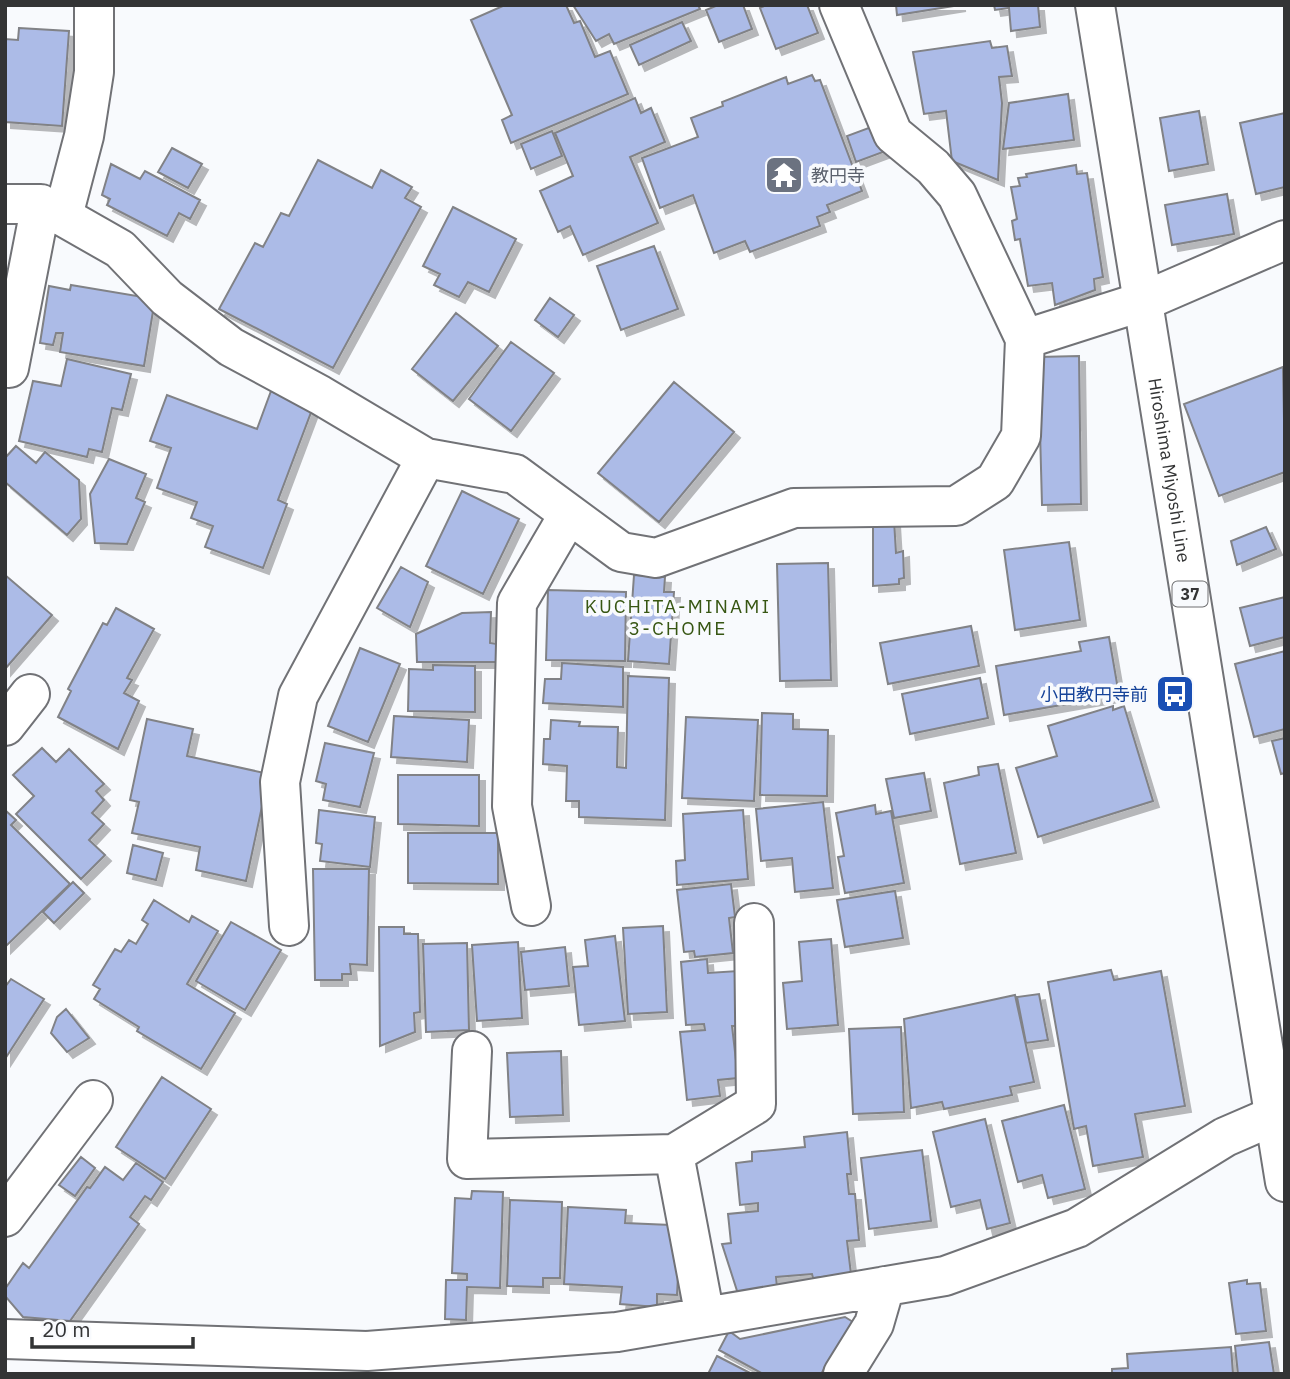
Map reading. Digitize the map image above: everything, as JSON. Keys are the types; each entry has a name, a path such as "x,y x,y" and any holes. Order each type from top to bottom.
{"street":[{"path":"9,368 36,208 84,136 94,72 94,5"},
{"path":"36,208 120,249 167,298 230,347 320,395 426,458 515,474 621,552 656,558 794,508 956,506 995,481 1021,436 1025,339 957,195 933,167 893,134 839,5"},
{"name":"Hiroshima Miyoshi Line","path":"1095,5 1279,1113 1285,1182"},
{"path":"1025,339 1144,301 1285,240"},
{"path":"289,926 280,782 298,696 426,458"},
{"path":"531,906 512,806 517,603 569,514"},
{"path":"5,726 30,694"},
{"path":"472,1051 467,1159 674,1154 756,1104 754,923"},
{"path":"5,1217 93,1100"},
{"path":"5,1339 354,1362 617,1332 945,1276 1077,1228 1225,1137 1279,1113"},
{"path":"674,1154 705,1317"},
{"path":"844,1374 874,1324 885,1286"}],"building":[{"path":"505,5 566,5 574,23 580,21 595,57 610,51 628,94 511,143 502,120 512,115 471,20"},
{"path":"573,5 698,5 700,9 614,44 609,34 596,41"},
{"path":"718,5 743,5 752,29 719,42 706,10"},
{"path":"766,5 807,5 818,33 776,49 760,8"},
{"path":"896,5 960,5 897,15"},
{"path":"994,5 1038,5 1040,27 1011,31 1009,8 995,10"},
{"path":"682,22 691,41 639,65 630,45"},
{"path":"19,28 69,31 62,126 5,122 5,39 18,40"},
{"path":"990,41 992,48 1007,46 1012,76 999,77 1002,103 998,180 952,161 946,111 924,114 913,52"},
{"path":"812,75 815,81 820,80 862,191 827,205 830,212 817,217 820,226 750,252 745,241 714,253 693,195 660,208 642,158 698,137 691,118 723,106 722,102 786,77 788,84"},
{"path":"1068,94 1074,140 1003,149 1009,103"},
{"path":"635,98 641,113 651,108 665,142 630,157 658,223 583,255 570,226 558,232 540,191 573,176 555,133"},
{"path":"1199,111 1208,164 1169,171 1160,118"},
{"path":"1285,113 1285,187 1256,194 1240,123"},
{"path":"874,126 883,152 856,162 847,136"},
{"path":"552,131 562,156 531,169 521,144"},
{"path":"172,148 202,164 188,188 158,172"},
{"path":"318,160 372,188 381,170 412,187 405,198 421,207 333,368 219,309 255,243 263,247 281,213 289,216"},
{"path":"111,164 140,179 145,171 200,200 190,219 179,213 167,236 107,205 110,199 102,195"},
{"path":"1076,165 1077,174 1087,173 1103,277 1094,279 1095,290 1055,305 1052,283 1028,286 1020,239 1015,240 1012,221 1017,219 1011,187 1020,186 1018,178 1027,177 1026,174"},
{"path":"1227,194 1234,234 1172,245 1165,205"},
{"path":"453,207 516,239 489,292 468,282 459,297 434,285 440,274 423,266"},
{"path":"654,246 678,309 621,330 597,266"},
{"path":"71,285 155,299 144,366 60,352 63,333 56,333 53,345 40,343 49,286 70,290"},
{"path":"550,298 574,315 558,337 535,320"},
{"path":"456,313 498,346 453,401 412,369"},
{"path":"511,342 554,373 511,431 469,399"},
{"path":"1079,356 1081,504 1042,505 1038,357"},
{"path":"67,359 131,374 122,410 112,408 102,452 89,449 87,457 19,441 33,381 61,386"},
{"path":"1283,367 1285,472 1219,496 1184,404"},
{"path":"674,382 734,432 659,522 598,473"},
{"path":"271,391 313,407 278,500 287,504 263,568 205,547 213,526 191,518 197,502 157,488 171,448 150,441 167,395 257,429"},
{"path":"16,446 36,463 45,452 79,480 81,519 67,535 5,482 5,458"},
{"path":"109,459 146,474 136,498 145,502 127,544 95,543 90,494"},
{"path":"462,491 519,519 483,594 426,566"},
{"path":"894,520 896,553 903,551 904,578 899,579 899,584 873,586 873,521"},
{"path":"1266,527 1276,549 1237,565 1231,541"},
{"path":"1069,542 1080,620 1015,630 1004,550"},
{"path":"828,563 831,680 780,681 777,564"},
{"path":"401,567 428,582 410,627 377,608"},
{"path":"5,575 52,615 5,669"},
{"path":"634,575 665,577 664,592 674,592 669,664 628,661"},
{"path":"548,590 626,592 625,661 546,660"},
{"path":"1285,597 1285,637 1250,646 1240,608"},
{"path":"116,608 154,629 127,678 132,680 124,693 139,701 118,749 58,717 71,691 68,689 103,623 107,625"},
{"path":"491,612 490,643 497,644 496,662 417,662 416,634 462,613"},
{"path":"971,626 979,666 888,684 880,643"},
{"path":"1109,637 1119,695 1004,715 996,666 1081,651 1079,642"},
{"path":"360,648 400,664 368,742 328,726"},
{"path":"1285,651 1285,729 1254,737 1235,664"},
{"path":"562,663 623,667 623,707 543,703 545,679 561,679"},
{"path":"433,665 475,666 475,712 408,711 409,669 433,670"},
{"path":"628,676 669,678 665,820 579,817 579,801 566,801 567,766 543,764 544,739 550,739 551,720 580,722 579,726 618,727 617,767 626,768"},
{"path":"980,678 988,718 910,734 902,694"},
{"path":"1113,706 1113,710 1124,706 1153,801 1038,837 1016,768 1057,756 1048,726"},
{"path":"762,713 793,714 793,729 828,730 827,796 760,795"},
{"path":"394,716 469,720 467,762 391,757"},
{"path":"686,717 758,720 754,801 682,798"},
{"path":"147,719 193,729 187,756 269,774 246,881 196,870 200,847 132,833 139,802 130,800"},
{"path":"1285,738 1285,773 1281,774 1272,741"},
{"path":"325,743 374,753 360,807 323,800 326,784 316,781"},
{"path":"42,748 56,762 69,749 104,784 96,791 104,800 92,813 104,824 89,840 105,855 81,879 16,814 34,796 13,775"},
{"path":"998,764 1016,853 960,864 944,783 979,775 978,767"},
{"path":"924,773 931,811 894,818 886,779"},
{"path":"398,775 479,775 479,826 398,824"},
{"path":"823,802 833,888 795,892 792,858 761,861 756,809"},
{"path":"875,805 876,814 891,811 904,883 845,893 838,857 844,856 836,813"},
{"path":"5,810 16,820 11,825 70,884 5,947"},
{"path":"319,810 375,817 370,867 320,861 322,844 316,843"},
{"path":"743,810 748,879 677,885 676,861 685,860 683,814"},
{"path":"408,833 498,833 498,884 408,883"},
{"path":"133,845 163,853 156,880 127,873"},
{"path":"313,869 369,869 367,965 350,964 351,974 342,974 342,980 315,980"},
{"path":"73,882 84,893 54,923 43,912"},
{"path":"731,884 735,917 729,918 733,953 695,957 694,951 684,952 677,890"},
{"path":"895,891 903,938 845,947 837,900"},
{"path":"154,900 189,922 192,916 218,931 187,984 235,1013 201,1069 137,1031 139,1027 94,999 100,989 93,985 115,949 121,952 129,940 136,944 148,924 142,920"},
{"path":"231,922 281,950 245,1010 196,981"},
{"path":"663,926 667,1012 628,1014 623,928"},
{"path":"379,927 404,927 404,934 418,934 420,1012 414,1013 415,1032 380,1046"},
{"path":"615,936 625,1021 579,1025 573,967 588,966 585,940"},
{"path":"831,939 838,1025 787,1029 783,983 802,981 799,942"},
{"path":"518,942 522,1018 477,1021 472,945"},
{"path":"467,943 469,1030 426,1032 423,944"},
{"path":"565,947 569,986 525,990 521,952"},
{"path":"707,959 708,973 738,971 737,1026 732,1026 738,1078 718,1080 720,1096 687,1100 680,1032 705,1030 704,1024 686,1025 681,962"},
{"path":"1111,970 1114,980 1161,971 1185,1106 1135,1114 1143,1157 1093,1166 1086,1126 1074,1129 1048,982"},
{"path":"11,979 44,999 5,1059 5,987"},
{"path":"1039,994 1048,1040 1026,1043 1017,997"},
{"path":"1015,995 1034,1082 1010,1087 1012,1095 944,1109 942,1102 911,1108 904,1019"},
{"path":"66,1009 89,1038 67,1052 51,1033 57,1017"},
{"path":"901,1027 904,1112 853,1114 849,1029"},
{"path":"561,1051 563,1115 510,1117 507,1053"},
{"path":"162,1077 211,1109 165,1179 116,1147"},
{"path":"1064,1105 1085,1189 1048,1198 1042,1175 1018,1182 1002,1121"},
{"path":"985,1119 1010,1223 987,1229 980,1200 951,1207 933,1132"},
{"path":"847,1132 851,1174 847,1174 849,1194 855,1194 859,1240 847,1241 851,1274 813,1278 812,1274 776,1277 777,1287 739,1297 722,1244 731,1243 728,1214 758,1211 758,1203 740,1205 736,1163 752,1161 752,1152 805,1147 804,1137"},
{"path":"922,1150 931,1221 869,1229 861,1158"},
{"path":"81,1157 95,1168 75,1196 59,1185"},
{"path":"136,1163 163,1182 151,1200 145,1196 130,1217 139,1224 70,1321 23,1317 5,1296 5,1289 23,1263 29,1268 87,1187 90,1188 105,1167 123,1180"},
{"path":"472,1191 503,1192 500,1288 467,1287 466,1320 445,1319 446,1280 467,1280 467,1274 452,1273 455,1198 471,1199"},
{"path":"510,1200 562,1202 560,1278 543,1278 543,1287 507,1286"},
{"path":"568,1207 626,1210 625,1223 671,1225 680,1239 677,1295 657,1294 657,1307 620,1304 622,1287 564,1284"},
{"path":"1247,1280 1247,1284 1260,1283 1266,1331 1236,1334 1229,1283"},
{"path":"845,1317 853,1322 821,1374 763,1374 719,1350 729,1331 740,1339"},
{"path":"1269,1342 1274,1374 1238,1374 1235,1346"},
{"path":"1231,1347 1233,1374 1112,1374 1112,1369 1128,1368 1127,1354"},
{"path":"717,1356 752,1374 708,1374"}],"place":[{"name":"教円寺","path":"784,175"},
{"name":"小田教円寺前","path":"1175,694"}],"district":[{"name":"KUCHITA-MINAMI 3-CHOME","path":"678,617"}]}
